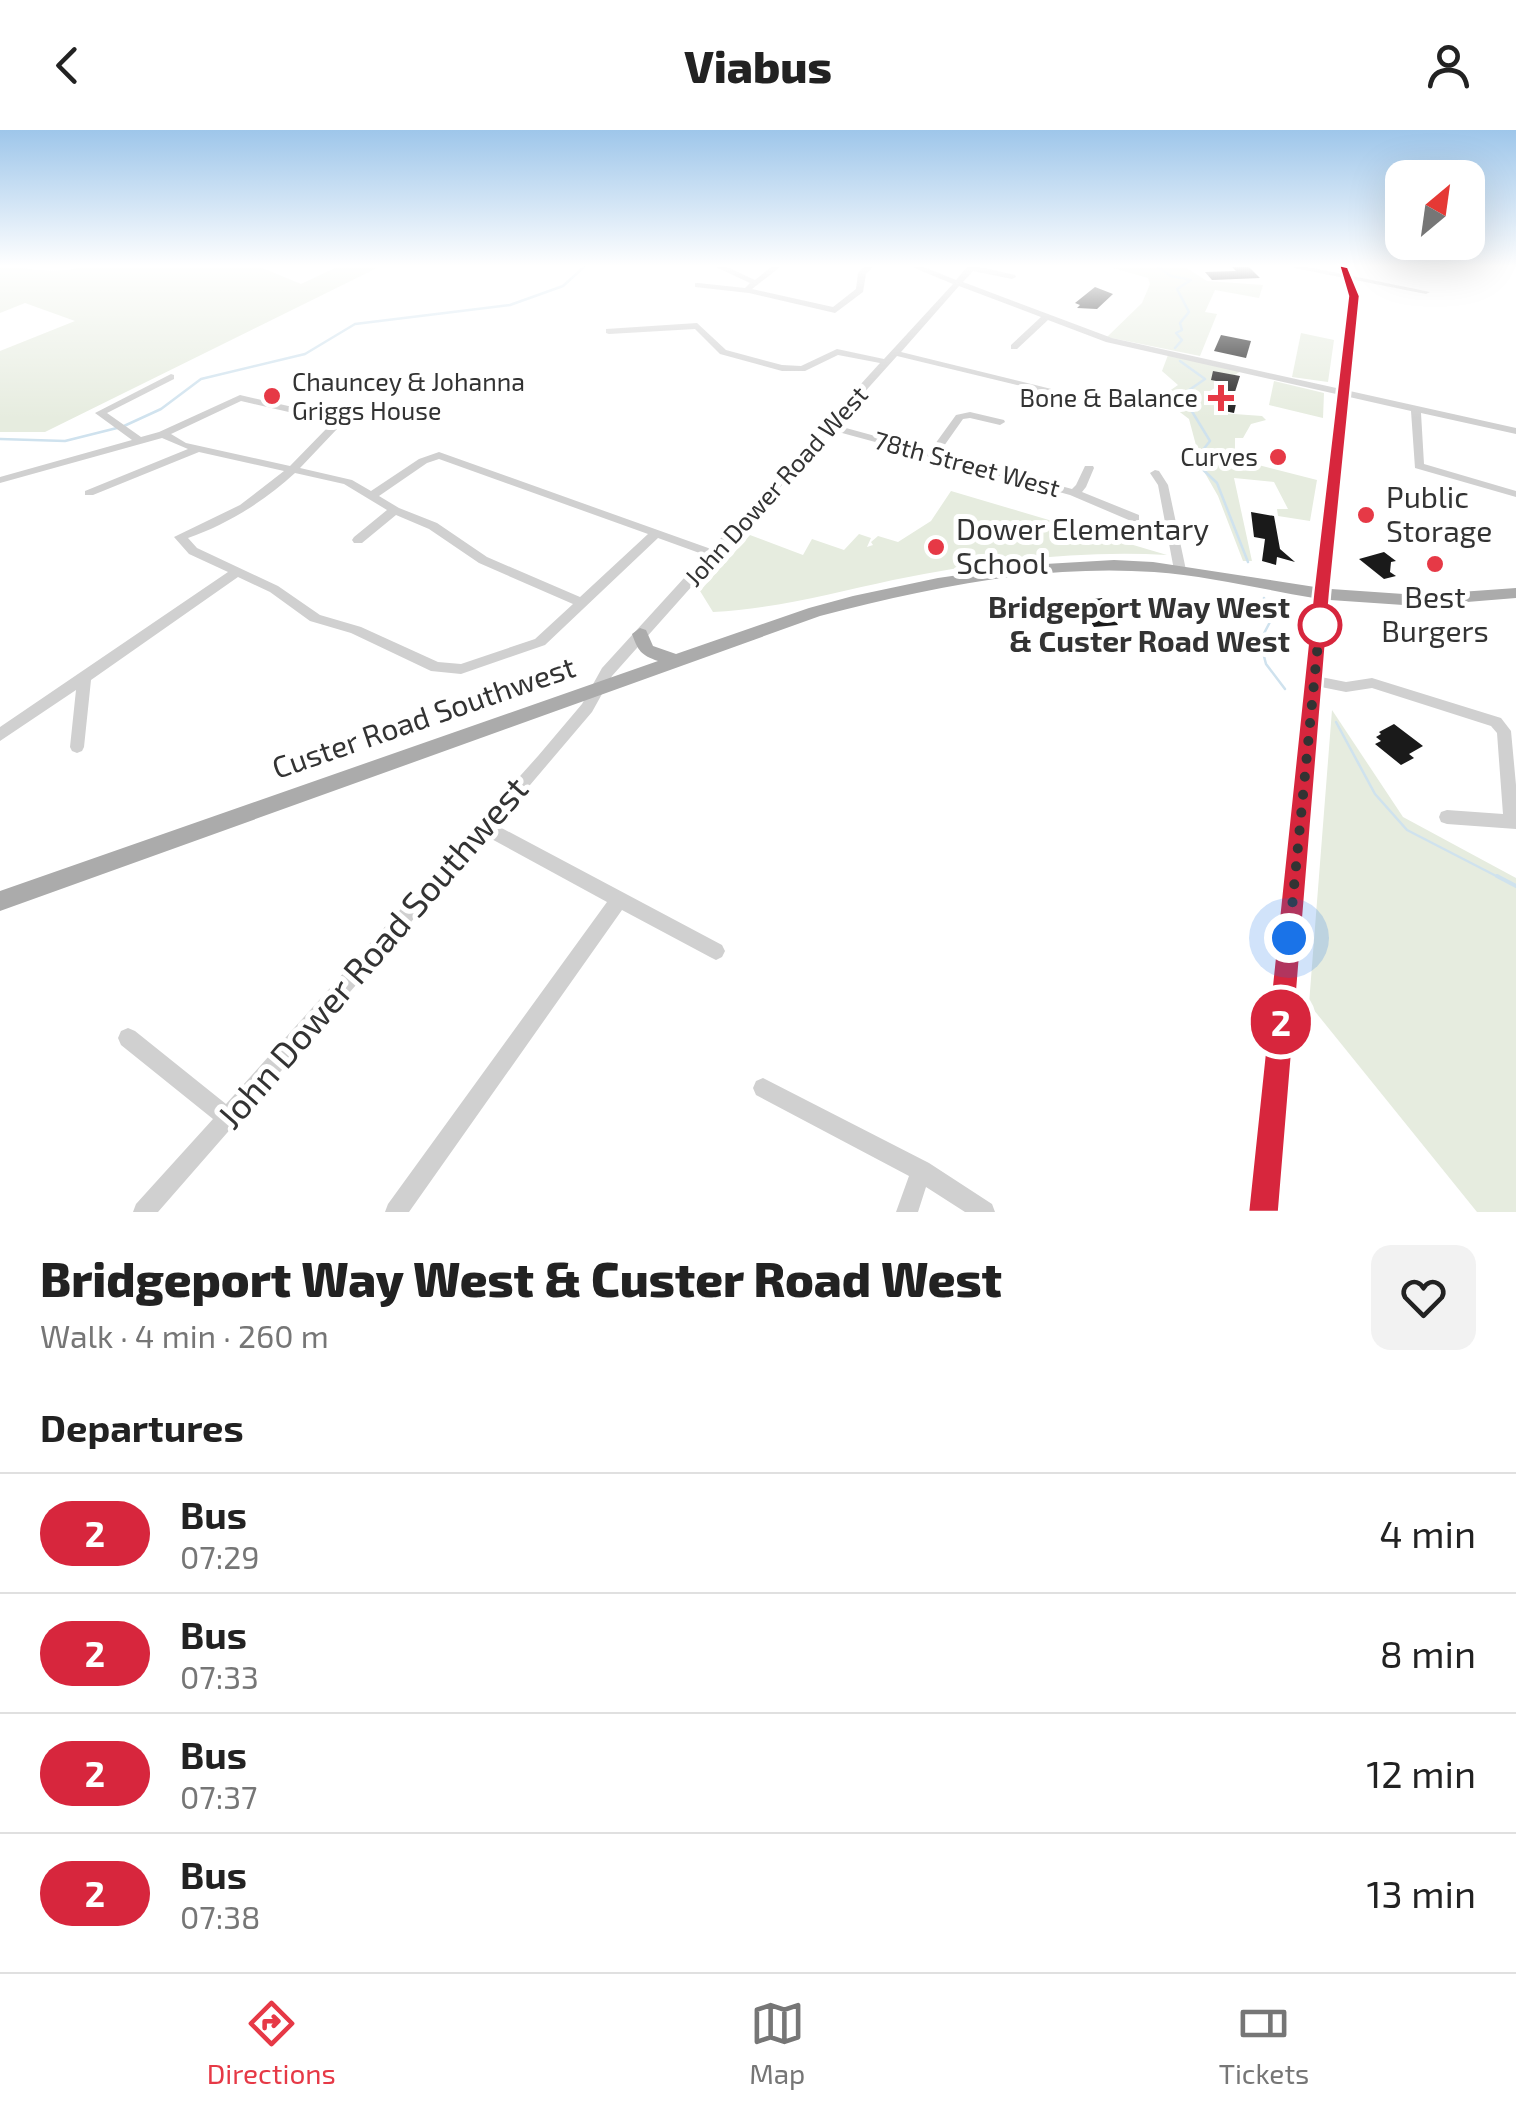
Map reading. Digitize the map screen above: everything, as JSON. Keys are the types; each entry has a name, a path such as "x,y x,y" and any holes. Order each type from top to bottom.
{"main road":[{"path":"1263,1212 1351,317"},
{"name":"Custer Road Southwest","path":"0,901 815,612 869,598 1069,567 1131,565 1322,594 1423,600 1516,593"},
{"path":"640,634 646,650 676,661"}],"street":[{"name":"John Dower Road West","path":"597,690 640,634 928,317"},
{"path":"1014,347 1045,318 1109,340 1516,432"},
{"path":"609,331 698,326 722,352 790,369 802,369 837,352 892,358 1109,406"},
{"path":"139,440 100,413 171,377"},
{"path":"0,480 163,434 234,400 255,399 333,419 333,428 297,469 212,524 180,537 193,551 274,588 315,618 356,630 436,667 454,670 532,647 655,534"},
{"path":"1416,409 1417,463 1423,469 1516,494"},
{"path":"932,456 964,416 1000,422"},
{"name":"78th Street West","path":"830,427 1074,492 1102,504"},
{"path":"163,434 171,441 198,448 330,475 434,526 483,560 582,603"},
{"path":"89,492 198,448"},
{"path":"374,494 434,456 713,554"},
{"path":"1074,492 1081,487 1089,468"},
{"path":"1155,473 1164,484 1180,570"},
{"path":"358,540 395,510"},
{"path":"0,736 237,572"},
{"path":"77,747 84,676"},
{"path":"1316,681 1346,686 1372,682 1493,721 1504,730 1514,821 1448,817"},
{"name":"John Dower Road Southwest","path":"144,1212 484,827 597,690"},
{"path":"484,827 716,951"},
{"path":"396,1212 618,901"},
{"path":"128,1038 228,1118"},
{"path":"764,1088 921,1171 984,1212"},
{"path":"907,1212 921,1171"}],"shaded area":[{"path":"65,317 277,317 45,432 0,432 0,351 75,321"},
{"path":"1127,317 1216,317 1200,356 1107,337"},
{"path":"1301,333 1334,340 1328,382 1292,377"},
{"path":"1168,355 1241,371 1210,391 1220,413 1262,416 1266,420 1251,424 1243,438 1235,438 1235,459 1317,480 1310,521 1278,516 1277,509 1288,509 1274,482 1234,478 1252,561 1243,561 1218,496 1202,468 1189,419 1168,403 1165,394 1178,385 1162,371"},
{"path":"1274,381 1324,393 1323,418 1269,405"},
{"path":"951,491 1167,555 1098,554 995,563 781,604 713,612 700,591 750,535 803,555 812,539 844,550 859,534 871,538 867,547 878,536 898,542 931,521"},
{"path":"1332,710 1403,817 1516,878 1516,1212 1477,1212 1309,1004"}],"building":[{"path":"1221,335 1251,341 1246,358 1214,351"},
{"path":"1213,371 1240,376 1234,413 1215,409 1221,382 1211,380"},
{"path":"1251,512 1274,516 1280,549 1295,562 1277,557 1276,565 1262,561 1265,539 1254,537"},
{"path":"1384,552 1396,561 1391,562 1390,572 1396,576 1384,579 1359,559"},
{"path":"1102,598 1118,625 1094,627 1079,601"},
{"path":"1394,724 1423,746 1409,754 1414,758 1401,765 1375,744 1381,741 1376,737 1379,732"}],"waterway":[{"path":"124,426 161,409 201,379 305,354 355,324 408,317"},
{"path":"1175,348 1182,340 1176,333 1182,330 1180,323 1185,317"},
{"path":"1180,361 1205,379 1182,395 1210,441 1194,461 1217,483 1248,562"},
{"path":"0,439 65,441 117,428"},
{"path":"1264,598 1271,620 1260,641 1266,664 1285,689"},
{"path":"1336,722 1375,794 1407,830 1502,879"},
{"path":"1497,876 1516,886"}],"bus line":[{"name":"2","path":"1263,1212 1351,317"}],"place":[{"name":"Chauncey & Johanna Griggs House","path":"272,396"},
{"name":"Bone & Balance","path":"1221,398"},
{"name":"Curves","path":"1278,457"},
{"name":"Public Storage","path":"1366,515"},
{"name":"Dower Elementary School","path":"936,547"},
{"name":"Best Burgers","path":"1435,564"},
{"name":"Bridgeport Way West & Custer Road West","path":"1320,625"}],"route":[{"path":"1289,938 1320,625"}]}
